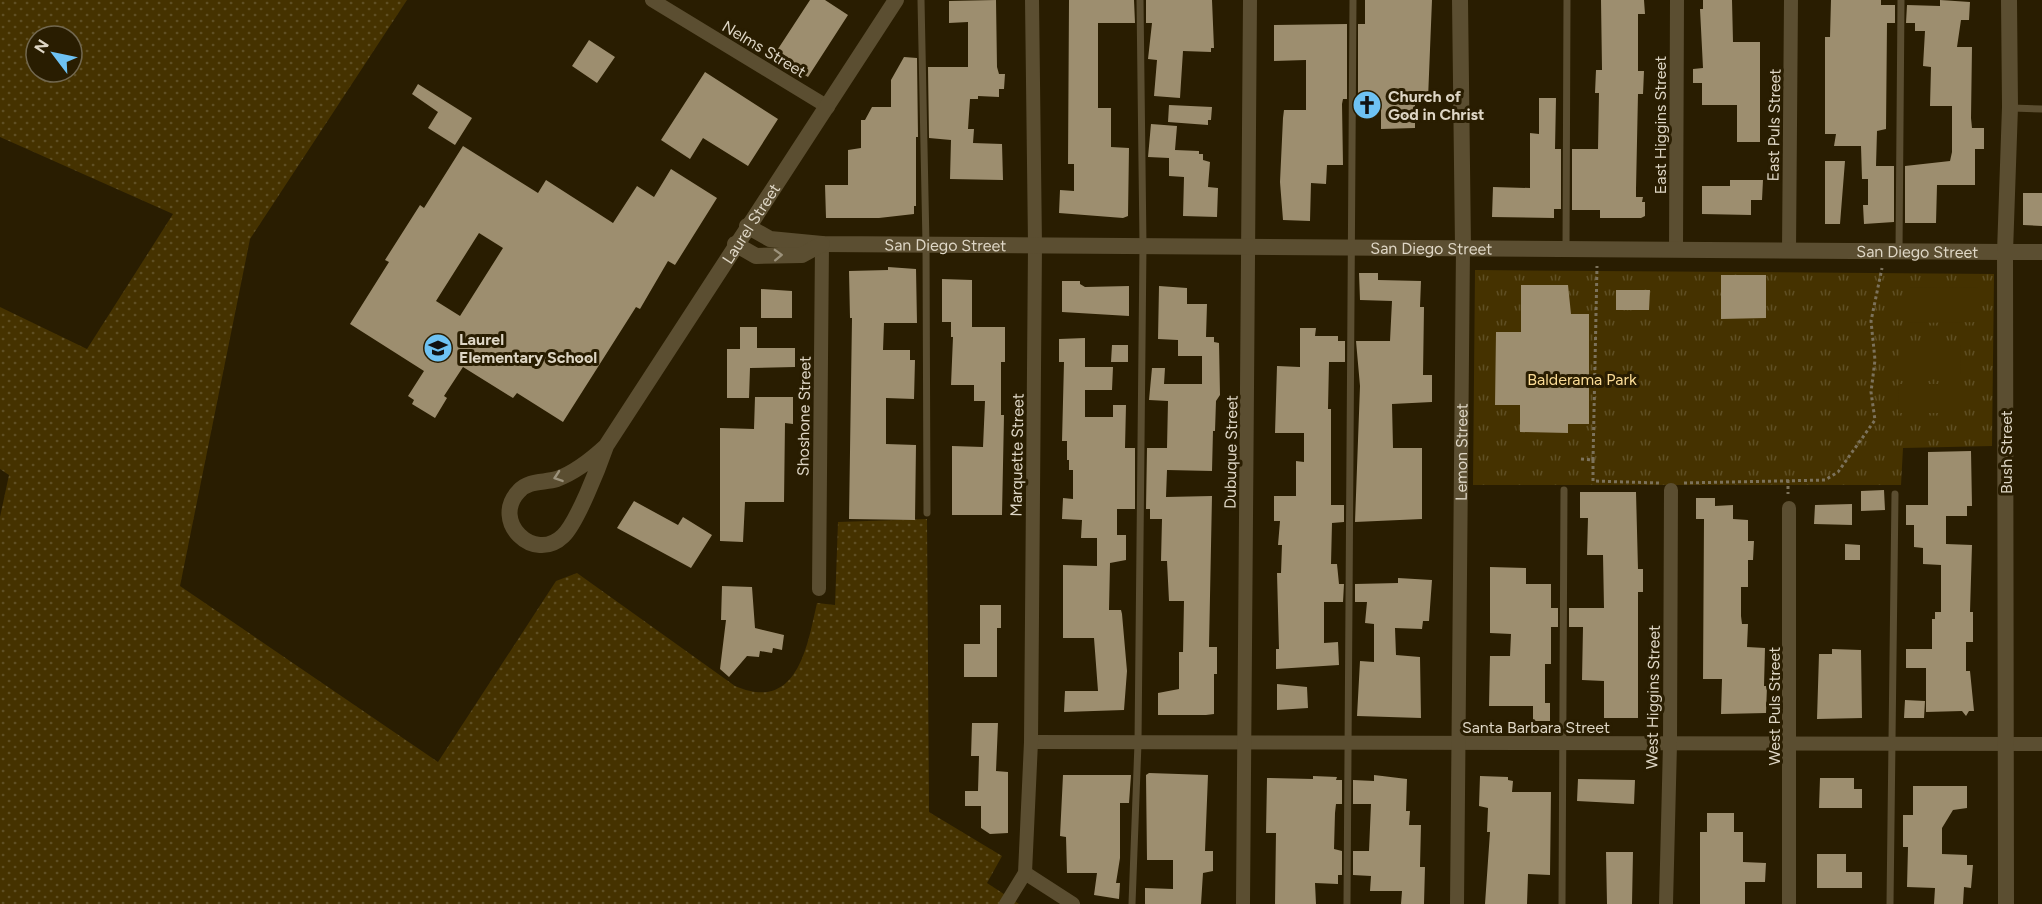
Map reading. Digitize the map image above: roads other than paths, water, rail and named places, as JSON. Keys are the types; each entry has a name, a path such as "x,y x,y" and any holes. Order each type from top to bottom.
{"street":[{"name":"Nelms Street","path":"652,0 828,107"},
{"name":"Laurel Street","path":"606,446 735,244 828,107 896,0"},
{"name":"Marquette Street","path":"1006,904 1025,873 1031,742 1035,245 1032,0"},
{"name":"Dubuque Street","path":"1244,904 1250,0"},
{"name":"Lemon Street","path":"1456,904 1462,247 1460,0"},
{"name":"East Higgins Street","path":"1676,250 1677,0"},
{"name":"East Puls Street","path":"1789,251 1791,0"},
{"name":"Bush Street","path":"2006,904 2005,252 2010,108 2009,0"},
{"name":"San Diego Street","path":"747,226 770,239 822,244 2042,252"},
{"name":"San Diego Street","path":"735,244 756,256 802,255 822,244"},
{"name":"Shoshone Street","path":"819,589 822,244"},
{"path":"606,446 596,475 571,527 562,538 545,546 528,543 516,534 509,516 511,502 519,489 532,483 557,478 586,464 606,446"},
{"name":"West Higgins Street","path":"1666,486 1670,744 1666,904"},
{"name":"West Puls Street","path":"1789,508 1791,743 1789,904"},
{"name":"Santa Barbara Street","path":"1031,742 1565,745 2042,744"},
{"path":"1025,873 1073,904"}],"lane":[{"path":"921,0 926,244 927,513"},
{"path":"1132,904 1138,743 1143,245 1140,0"},
{"path":"1347,904 1353,0"},
{"path":"1566,248 1567,0"},
{"path":"1892,250 1901,0"},
{"path":"2010,108 2042,109"},
{"path":"1562,904 1565,745 1564,490"},
{"path":"1890,904 1895,494"}],"place":[{"name":"Church of God in Christ","path":"1367,105"},
{"name":"Laurel Elementary School","path":"438,348"}],"park label":[{"name":"Balderama Park","path":"1582,379"}]}
